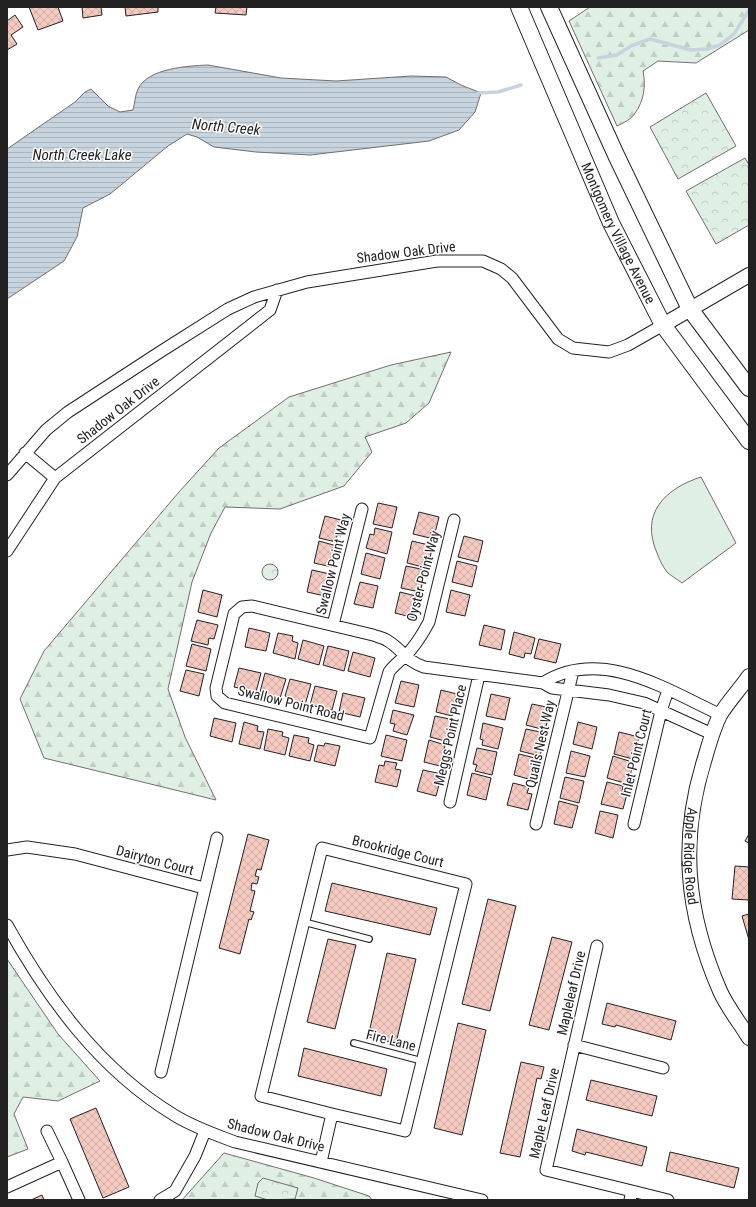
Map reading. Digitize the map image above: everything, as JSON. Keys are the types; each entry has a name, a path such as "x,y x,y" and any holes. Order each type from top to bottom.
{"main road":[{"name":"Montgomery Village Avenue","path":"519,7 612,223 663,325 749,440"},
{"path":"549,7 616,155 690,309 749,388"}],"street":[{"name":"Shadow Oak Drive","path":"7,475 46,430 68,412 228,309 254,297 329,277 437,261 483,261 501,269 512,278 558,339 573,348 609,352 628,345 663,325"},
{"path":"663,325 749,275"},
{"name":"Shadow Oak Drive","path":"7,551 55,478 270,310 278,290"},
{"path":"25,453 55,478"},
{"name":"Swallow Point Way","path":"333,625 362,509"},
{"name":"Oyster Point Way","path":"404,657 421,637 429,622 454,520"},
{"name":"Swallow Point Road","path":"404,657 395,663 389,672 370,738 232,705 225,703 217,696 216,688 234,614 242,607 252,606 373,634 388,641 412,663 424,667 543,683 552,688 626,698 661,711 712,734"},
{"path":"543,683 550,678 573,671 592,669 622,672 668,690 721,715"},
{"name":"Quails Nest Way","path":"536,824 573,671"},
{"name":"Meggs Point Place","path":"450,802 480,675"},
{"name":"Apple Ridge Road","path":"749,676 721,715 712,734 698,779 691,810 689,842 690,893 702,945 721,993 749,1038"},
{"name":"Inlet Point Court","path":"634,824 661,711 668,690"},
{"path":"204,888 216,838"},
{"name":"Dairyton Court","path":"7,850 26,847 75,854 204,888 161,1072"},
{"name":"Brookridge Court","path":"322,848 466,884 422,1061 405,1131 261,1096 322,848"},
{"name":"Shadow Oak Drive","path":"7,925 44,986 69,1022 100,1056 140,1093 175,1116 205,1131 235,1142 482,1200"},
{"name":"Mapleleaf Drive","path":"574,1046 597,946"},
{"path":"574,1046 663,1068"},
{"name":"Maple Leaf Drive","path":"574,1046 546,1170 631,1196 668,1200"},
{"path":"321,1162 332,1114"},
{"path":"47,1131 78,1200"},
{"path":"160,1200 174,1191 196,1156 205,1131"},
{"path":"7,1187 62,1162"}],"lane":[{"path":"304,922 369,939"},
{"name":"Fire Lane","path":"354,1043 422,1061"}],"green space":[{"path":"590,7 749,7 749,30 696,63 658,61 643,71 644,88 638,108 632,117 617,126 569,21"},
{"path":"706,93 736,146 678,179 650,127"},
{"path":"745,158 749,165 749,225 716,244 686,191"},
{"path":"451,352 429,403 406,423 365,437 372,452 344,486 280,509 225,507 211,533 192,582 168,689 185,737 216,800 44,758 20,699 44,651 179,492 219,448 289,397 391,365"},
{"path":"701,477 736,543 682,583 670,575 661,563 652,539 652,526 654,515 666,496 676,488"},
{"path":"270,564 277,569 278,572 273,579 270,580 263,575 262,572 267,565"},
{"path":"7,959 58,1034 100,1081 58,1101 23,1097 14,1114 28,1149 7,1157"},
{"path":"224,1153 314,1178 369,1196 372,1200 182,1200"},
{"path":"263,1178 298,1188 295,1199 268,1200 255,1196 258,1183"}],"water":[{"name":"North Creek Lake","path":"208,65 281,78 336,81 411,76 446,77 481,93 475,112 459,130 429,141 310,155 256,152 214,147 197,137 187,134 168,146 110,194 83,208 77,237 64,261 7,299 7,149 75,102 85,92 91,89 108,106 120,112 133,110 138,89 143,82 150,77 159,72 180,67"}],"building":[{"path":"29,7 58,7 63,21 38,30"},
{"path":"82,7 101,7 102,15 83,18"},
{"path":"125,7 158,7 158,12 126,16"},
{"path":"216,7 247,7 246,15 215,13"},
{"path":"15,15 23,27 11,35 17,44 7,50 7,21"},
{"path":"378,503 397,507 392,528 373,524"},
{"path":"419,512 439,517 435,533 431,532 430,538 413,534"},
{"path":"325,516 345,521 341,536 337,535 336,542 319,538"},
{"path":"375,528 392,532 387,554 366,548 370,534 374,535"},
{"path":"464,536 483,541 478,562 458,557"},
{"path":"319,541 337,546 332,567 314,563"},
{"path":"412,541 433,546 429,561 425,560 423,567 407,563"},
{"path":"366,553 385,558 380,579 361,574"},
{"path":"457,561 477,566 472,587 452,582"},
{"path":"406,566 426,570 420,592 401,588"},
{"path":"312,570 330,574 325,596 307,592"},
{"path":"360,582 378,586 373,608 354,604"},
{"path":"203,590 222,595 217,617 198,612"},
{"path":"451,590 470,595 465,616 446,612"},
{"path":"400,592 420,597 415,618 395,613"},
{"path":"197,620 218,625 214,639 209,638 208,645 191,641"},
{"path":"484,625 505,630 501,650 479,645"},
{"path":"249,628 270,633 266,651 245,647"},
{"path":"514,632 535,638 531,654 525,653 524,658 509,654"},
{"path":"278,633 293,636 292,641 298,643 295,659 273,653"},
{"path":"539,639 561,644 556,663 534,658"},
{"path":"303,640 324,646 319,665 298,659"},
{"path":"192,644 211,649 206,671 186,666"},
{"path":"328,646 349,651 344,671 323,665"},
{"path":"353,652 375,658 370,677 348,671"},
{"path":"239,668 261,673 256,692 234,687"},
{"path":"186,670 204,674 199,696 180,691"},
{"path":"265,673 286,679 280,698 260,692"},
{"path":"290,679 311,684 305,705 291,702 292,698 285,696"},
{"path":"401,681 419,685 414,707 395,703"},
{"path":"315,686 337,691 332,710 310,705"},
{"path":"441,690 461,695 457,710 454,709 452,716 436,712"},
{"path":"343,693 365,698 360,717 339,712"},
{"path":"491,694 510,698 505,720 486,716"},
{"path":"532,704 551,708 545,730 526,725"},
{"path":"393,710 414,715 407,735 393,731 395,724 390,723"},
{"path":"435,716 454,720 449,742 430,737"},
{"path":"214,718 236,723 232,742 210,736"},
{"path":"244,722 258,726 257,731 264,732 260,749 239,744"},
{"path":"578,722 597,727 592,749 573,744"},
{"path":"483,723 503,728 498,749 482,745 483,740 480,739"},
{"path":"268,729 283,732 282,736 289,738 285,755 264,750"},
{"path":"526,729 540,732 539,738 544,740 540,756 520,751"},
{"path":"619,732 639,737 633,759 614,754"},
{"path":"294,735 309,738 308,743 314,745 310,761 289,756"},
{"path":"386,735 407,740 402,761 381,756"},
{"path":"429,740 445,745 444,751 448,752 444,767 424,762"},
{"path":"325,743 340,746 335,766 314,761 318,745 324,746"},
{"path":"477,748 497,752 492,775 475,771 477,765 473,764"},
{"path":"571,751 590,756 585,777 566,773"},
{"path":"519,754 535,758 534,764 539,765 536,781 514,775"},
{"path":"613,756 629,761 627,767 632,768 628,784 607,778"},
{"path":"385,761 397,763 395,769 401,770 397,787 375,782 379,765 384,766"},
{"path":"423,770 442,774 436,796 417,791"},
{"path":"472,773 491,778 486,800 467,795"},
{"path":"565,777 584,781 579,803 560,798"},
{"path":"607,782 623,786 622,792 627,794 623,809 601,804"},
{"path":"513,783 529,787 527,793 532,794 528,810 507,805"},
{"path":"559,801 578,806 572,828 554,824"},
{"path":"600,811 618,815 613,838 595,833"},
{"path":"248,834 269,840 261,870 257,869 255,876 259,877 257,884 252,883 251,890 255,891 250,911 254,912 251,920 249,919 240,954 219,948"},
{"path":"749,834 749,843 745,841"},
{"path":"735,866 749,867 749,900 732,899"},
{"path":"332,883 437,908 430,935 325,911"},
{"path":"488,899 516,906 490,1011 462,1004"},
{"path":"749,914 749,940 742,916"},
{"path":"552,937 572,942 549,1030 529,1025"},
{"path":"328,939 356,945 335,1029 307,1022"},
{"path":"387,953 416,959 396,1043 368,1037"},
{"path":"607,1003 676,1021 671,1040 616,1025 615,1027 602,1024"},
{"path":"458,1023 486,1030 462,1135 434,1128"},
{"path":"304,1048 387,1069 381,1096 298,1076"},
{"path":"521,1062 544,1067 541,1079 537,1078 520,1157 500,1153"},
{"path":"591,1080 657,1096 652,1116 586,1100"},
{"path":"96,1108 129,1187 103,1198 70,1119"},
{"path":"577,1129 647,1147 642,1166 586,1152 585,1155 572,1151"},
{"path":"670,1152 739,1168 734,1188 666,1171"},
{"path":"42,1195 44,1200 31,1200"}],"waterway":[{"name":"North Creek","path":"598,58 617,55 631,46 650,39 691,50 707,49 720,45 734,34 749,10"},
{"name":"North Creek","path":"478,93 498,92 521,85"}]}
